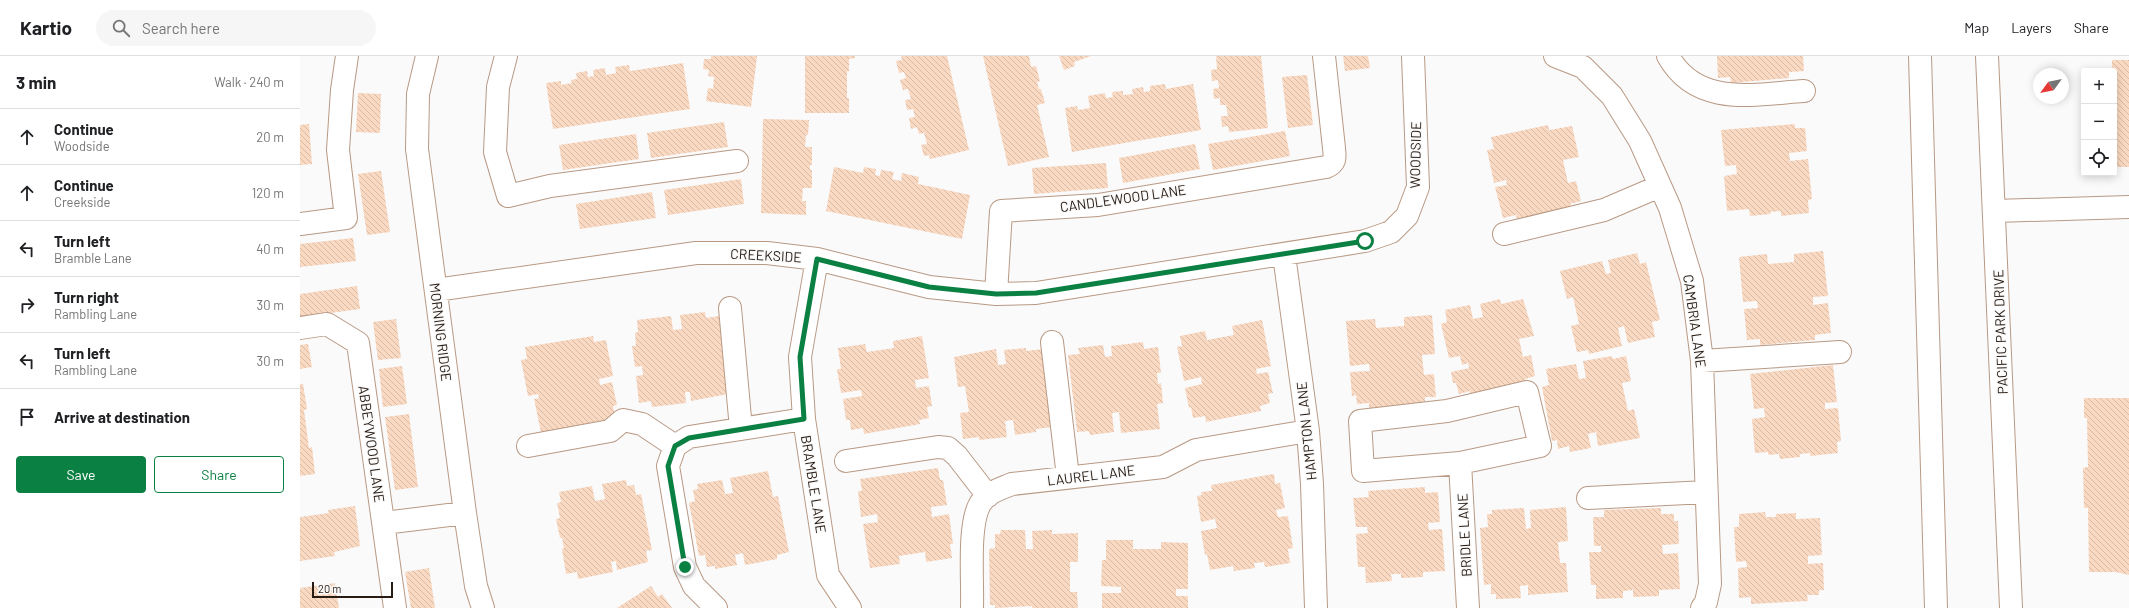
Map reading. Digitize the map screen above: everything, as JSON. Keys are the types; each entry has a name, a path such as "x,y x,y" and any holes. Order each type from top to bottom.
{"street":[{"path":"300,224 346,218 338,150 342,90 347,56"},
{"name":"MORNING RIDGE","path":"427,56 418,94 418,149 465,513 476,586 482,608"},
{"path":"506,56 498,87 495,152 508,196 550,186 737,161"},
{"name":"CANDLEWOOD LANE","path":"996,294 1001,211 1098,204 1326,168 1332,165 1335,160 1324,56"},
{"path":"1413,56 1418,56"},
{"name":"WOODSIDE","path":"1284,255 1365,241 1391,232 1407,216 1418,187 1413,56"},
{"name":"CAMBRIA LANE","path":"1555,56 1587,62 1612,96 1640,141 1670,208 1692,281 1702,361 1710,584 1708,606"},
{"path":"1668,56 1689,81 1710,92 1739,95 1804,91"},
{"path":"1920,56 1936,608"},
{"name":"PACIFIC PARK DRIVE","path":"1987,56 1995,212 2011,608"},
{"path":"1504,234 1604,210 1660,186"},
{"path":"1995,212 2129,207"},
{"name":"CREEKSIDE","path":"436,290 696,253 767,253 817,259 929,287 996,294 1036,293 1284,255"},
{"name":"HAMPTON LANE","path":"1284,255 1308,431 1312,484 1316,608"},
{"name":"BRAMBLE LANE","path":"817,259 800,357 804,419 828,575 850,608"},
{"path":"730,308 742,429"},
{"name":"ABBEYWOOD LANE","path":"300,328 327,324 358,343 384,523 394,608"},
{"path":"1052,342 1068,478"},
{"path":"1702,361 1840,352"},
{"path":"1527,392 1540,446 1460,463 1362,471 1360,421 1447,411 1527,392"},
{"path":"716,608 694,586 685,567 668,466 675,446 689,438 804,419"},
{"path":"528,446 610,431 623,420 642,424 675,446"},
{"name":"LAUREL LANE","path":"972,608 974,522 980,505 993,491 1012,484 1163,466 1196,450 1308,431"},
{"path":"846,461 938,447 948,448 957,456 988,496"},
{"name":"BRIDLE LANE","path":"1460,463 1468,608"},
{"path":"1588,498 1706,492"},
{"path":"384,523 465,513"}],"building":[{"path":"711,56 757,56 751,107 706,101 708,88 713,89 714,77 708,76 709,70 703,69 704,59 711,59"},
{"path":"805,56 855,56 855,58 849,59 849,71 847,71 847,98 849,98 849,113 805,113"},
{"path":"901,56 947,56 969,150 930,159 929,155 924,156 921,145 927,144 924,133 919,134 917,127 911,129 909,118 915,117 913,109 907,110 905,100 911,99 908,89 903,90 900,80 906,78 904,72 899,73 896,61 902,60"},
{"path":"983,56 1029,56 1031,67 1036,66 1040,81 1037,82 1039,89 1041,89 1045,103 1037,105 1049,157 1008,166"},
{"path":"1059,56 1091,56 1074,62 1075,66 1064,70"},
{"path":"1216,56 1261,56 1268,128 1229,132 1228,126 1222,127 1221,116 1228,116 1226,105 1220,105 1220,98 1214,99 1213,89 1219,88 1218,80 1212,81 1211,70 1217,69"},
{"path":"1343,56 1368,56 1370,68 1345,71"},
{"path":"1717,56 1803,56 1804,71 1789,72 1789,78 1731,83 1730,77 1718,78"},
{"path":"2112,60 2129,60 2129,167 2117,167 2117,68 2112,68"},
{"path":"683,63 690,109 553,129 546,83 561,81 561,85 572,83 571,80 577,79 576,73 587,71 588,77 594,76 593,70 605,68 606,75 616,73 615,67 629,65 630,71"},
{"path":"1307,75 1313,125 1288,128 1282,77"},
{"path":"1165,84 1166,89 1193,84 1201,130 1072,152 1065,108 1077,106 1078,110 1090,108 1088,96 1105,93 1106,98 1113,97 1112,92 1123,91 1123,95 1133,94 1132,89 1143,87 1144,92 1150,91 1150,86"},
{"path":"358,93 381,94 380,133 356,132"},
{"path":"763,119 809,120 808,135 806,135 805,147 812,147 812,165 810,165 810,170 812,170 812,188 803,188 802,201 806,201 806,215 761,213"},
{"path":"724,122 728,147 651,158 647,133"},
{"path":"309,124 312,164 300,165 300,125"},
{"path":"1795,124 1795,128 1805,128 1807,151 1789,153 1790,161 1808,159 1812,199 1808,200 1809,213 1781,216 1781,211 1770,212 1771,214 1750,216 1749,209 1727,211 1724,176 1737,174 1736,165 1725,166 1721,130"},
{"path":"1548,125 1549,130 1572,126 1579,157 1563,160 1568,183 1576,181 1581,201 1570,204 1572,209 1517,220 1516,215 1503,218 1495,187 1507,185 1506,180 1494,183 1487,150 1494,149 1491,137"},
{"path":"1285,131 1290,156 1213,170 1208,144"},
{"path":"636,134 639,159 563,170 559,145"},
{"path":"1195,144 1200,169 1123,183 1119,158"},
{"path":"1106,163 1108,188 1034,194 1032,168"},
{"path":"834,167 863,173 864,167 876,169 875,175 880,176 881,170 894,172 892,179 901,181 902,173 919,177 918,184 970,195 962,239 826,211"},
{"path":"381,171 390,232 367,235 358,174"},
{"path":"741,179 744,204 668,215 664,190"},
{"path":"652,192 656,218 580,229 576,204"},
{"path":"353,238 356,261 300,267 300,244"},
{"path":"1823,251 1828,296 1813,297 1813,305 1828,303 1831,333 1815,335 1815,340 1760,345 1760,339 1747,340 1744,309 1758,308 1757,301 1743,302 1739,257 1767,254 1768,264 1794,262 1794,254"},
{"path":"1637,253 1640,264 1646,262 1660,320 1652,322 1655,337 1628,343 1624,326 1618,328 1622,346 1589,354 1588,350 1577,352 1571,326 1579,324 1573,297 1567,299 1560,271 1602,261 1606,274 1611,273 1608,260"},
{"path":"357,286 360,309 300,317 300,294"},
{"path":"1500,299 1501,304 1523,299 1534,336 1519,339 1523,357 1531,355 1535,376 1525,379 1526,384 1471,396 1470,391 1459,394 1456,383 1453,383 1451,372 1469,368 1468,363 1462,365 1460,356 1449,358 1441,324 1447,322 1445,310 1470,305 1473,319 1483,317 1480,304"},
{"path":"705,312 706,318 719,316 728,394 691,401 690,392 685,392 686,403 652,407 651,401 639,403 636,376 643,375 642,366 635,367 632,346 636,346 635,333 638,332 637,320 671,316 673,330 682,329 680,315"},
{"path":"1432,315 1435,354 1422,355 1424,375 1434,374 1436,397 1425,397 1425,403 1369,408 1369,403 1357,404 1356,395 1352,396 1350,372 1370,371 1369,364 1350,366 1346,321 1375,319 1376,328 1404,326 1404,317"},
{"path":"396,319 401,358 378,360 373,322"},
{"path":"1262,320 1271,366 1256,369 1257,374 1268,372 1273,393 1268,394 1270,403 1260,406 1261,411 1206,422 1205,416 1193,418 1191,407 1189,408 1185,388 1202,384 1201,377 1184,381 1177,347 1182,346 1180,336 1205,331 1207,340 1234,335 1232,326"},
{"path":"593,336 594,342 606,340 613,376 599,379 600,385 612,382 617,405 613,406 616,422 542,437 534,399 539,398 538,394 528,396 521,360 527,359 525,347"},
{"path":"922,336 929,378 915,380 916,388 929,386 932,406 927,407 929,418 919,420 920,424 864,434 863,428 851,430 850,420 846,420 843,399 862,396 861,390 841,393 837,369 841,369 838,348 865,344 867,352 894,348 893,341"},
{"path":"1143,342 1144,349 1158,347 1161,373 1157,373 1158,384 1161,383 1163,403 1157,404 1160,429 1121,433 1119,412 1112,413 1114,432 1090,435 1089,431 1077,432 1068,355 1080,354 1078,348 1103,345 1105,357 1112,356 1111,346"},
{"path":"308,344 312,367 300,369 300,345"},
{"path":"1026,348 1026,351 1043,349 1053,427 1036,429 1036,432 1015,435 1013,420 1005,421 1007,437 979,440 979,437 963,439 960,413 969,412 965,386 958,387 954,357 996,349 998,365 1006,364 1004,350"},
{"path":"1612,356 1613,359 1626,356 1631,381 1622,383 1628,411 1634,409 1640,438 1598,446 1596,432 1588,434 1591,448 1570,452 1569,446 1558,449 1557,440 1552,441 1542,387 1549,385 1546,369 1576,364 1579,379 1586,378 1583,361"},
{"path":"1833,365 1837,402 1825,403 1825,409 1838,408 1841,441 1837,442 1838,453 1810,456 1810,453 1800,454 1800,457 1780,459 1779,454 1768,455 1768,452 1755,453 1752,419 1765,417 1764,408 1754,409 1750,374"},
{"path":"402,366 407,404 383,407 379,369"},
{"path":"300,384 303,384 307,409 304,410 309,448 312,447 315,474 300,476"},
{"path":"2084,398 2129,398 2129,575 2116,572 2089,572 2088,508 2084,508 2083,468 2088,467 2087,418 2084,418"},
{"path":"409,414 418,487 395,490 385,417"},
{"path":"938,468 940,480 943,480 947,505 931,507 932,517 949,514 953,544 950,544 952,558 926,562 925,552 899,556 900,564 870,568 863,524 878,522 877,514 861,517 858,491 862,491 860,479"},
{"path":"768,471 773,497 778,496 789,552 777,555 777,559 745,565 743,553 735,555 737,565 715,569 715,566 707,567 705,555 699,556 689,503 695,501 693,490 698,489 697,484 722,480 725,494 733,493 730,478"},
{"path":"1274,474 1275,484 1280,483 1285,508 1276,510 1278,517 1288,516 1293,548 1288,549 1290,563 1265,567 1264,562 1254,563 1255,568 1234,571 1233,566 1210,570 1207,554 1205,555 1201,531 1217,528 1215,519 1201,522 1197,496 1202,495 1201,492 1212,491 1211,485"},
{"path":"626,480 627,486 634,485 636,495 641,494 652,550 646,551 648,562 617,570 616,561 611,562 613,572 578,579 577,572 566,574 562,549 564,548 556,519 560,518 557,503 561,502 559,492 592,486 595,501 605,499 602,484"},
{"path":"1425,487 1425,493 1438,492 1440,522 1428,523 1429,530 1442,529 1445,571 1423,572 1423,577 1401,578 1401,574 1391,574 1392,581 1366,583 1365,567 1358,567 1356,534 1368,533 1367,527 1356,527 1353,498 1369,497 1368,491"},
{"path":"355,506 360,546 334,552 335,556 300,561 300,517 329,513 328,510"},
{"path":"1566,507 1568,541 1558,542 1560,563 1566,563 1568,592 1528,595 1528,585 1520,586 1521,598 1496,599 1496,594 1491,594 1491,584 1484,585 1480,528 1488,527 1487,514 1492,514 1492,510 1524,508 1526,529 1531,528 1530,510"},
{"path":"1661,508 1661,514 1674,514 1674,521 1678,521 1679,544 1662,545 1663,554 1678,553 1680,589 1659,590 1659,596 1633,597 1633,590 1623,591 1623,598 1596,599 1596,585 1591,585 1589,552 1601,552 1601,546 1594,546 1593,517 1604,517 1604,510"},
{"path":"1765,512 1766,517 1776,517 1776,514 1796,513 1796,519 1820,518 1822,555 1808,556 1808,564 1823,563 1824,590 1819,590 1819,595 1807,595 1808,601 1751,604 1751,597 1739,598 1738,568 1747,567 1746,561 1736,562 1734,527 1739,527 1739,514"},
{"path":"1001,530 1025,530 1026,549 1033,549 1032,531 1052,530 1052,534 1078,533 1078,562 1070,562 1070,592 1077,592 1078,608 1032,608 1032,606 995,608 995,605 990,605 989,549 995,548 995,534 1000,534"},
{"path":"1106,540 1133,540 1133,549 1161,549 1161,542 1188,543 1188,589 1176,589 1176,596 1188,596 1188,608 1102,608 1102,593 1121,593 1121,587 1101,586 1102,560 1106,560"},
{"path":"429,568 435,608 411,608 405,572"},
{"path":"335,583 339,608 300,608 300,588"},
{"path":"651,586 658,597 662,594 672,608 617,608"}],"route":[{"path":"685,567 668,466 675,446 689,438 804,419 800,357 817,259 929,287 996,294 1036,293 1365,241"}]}
